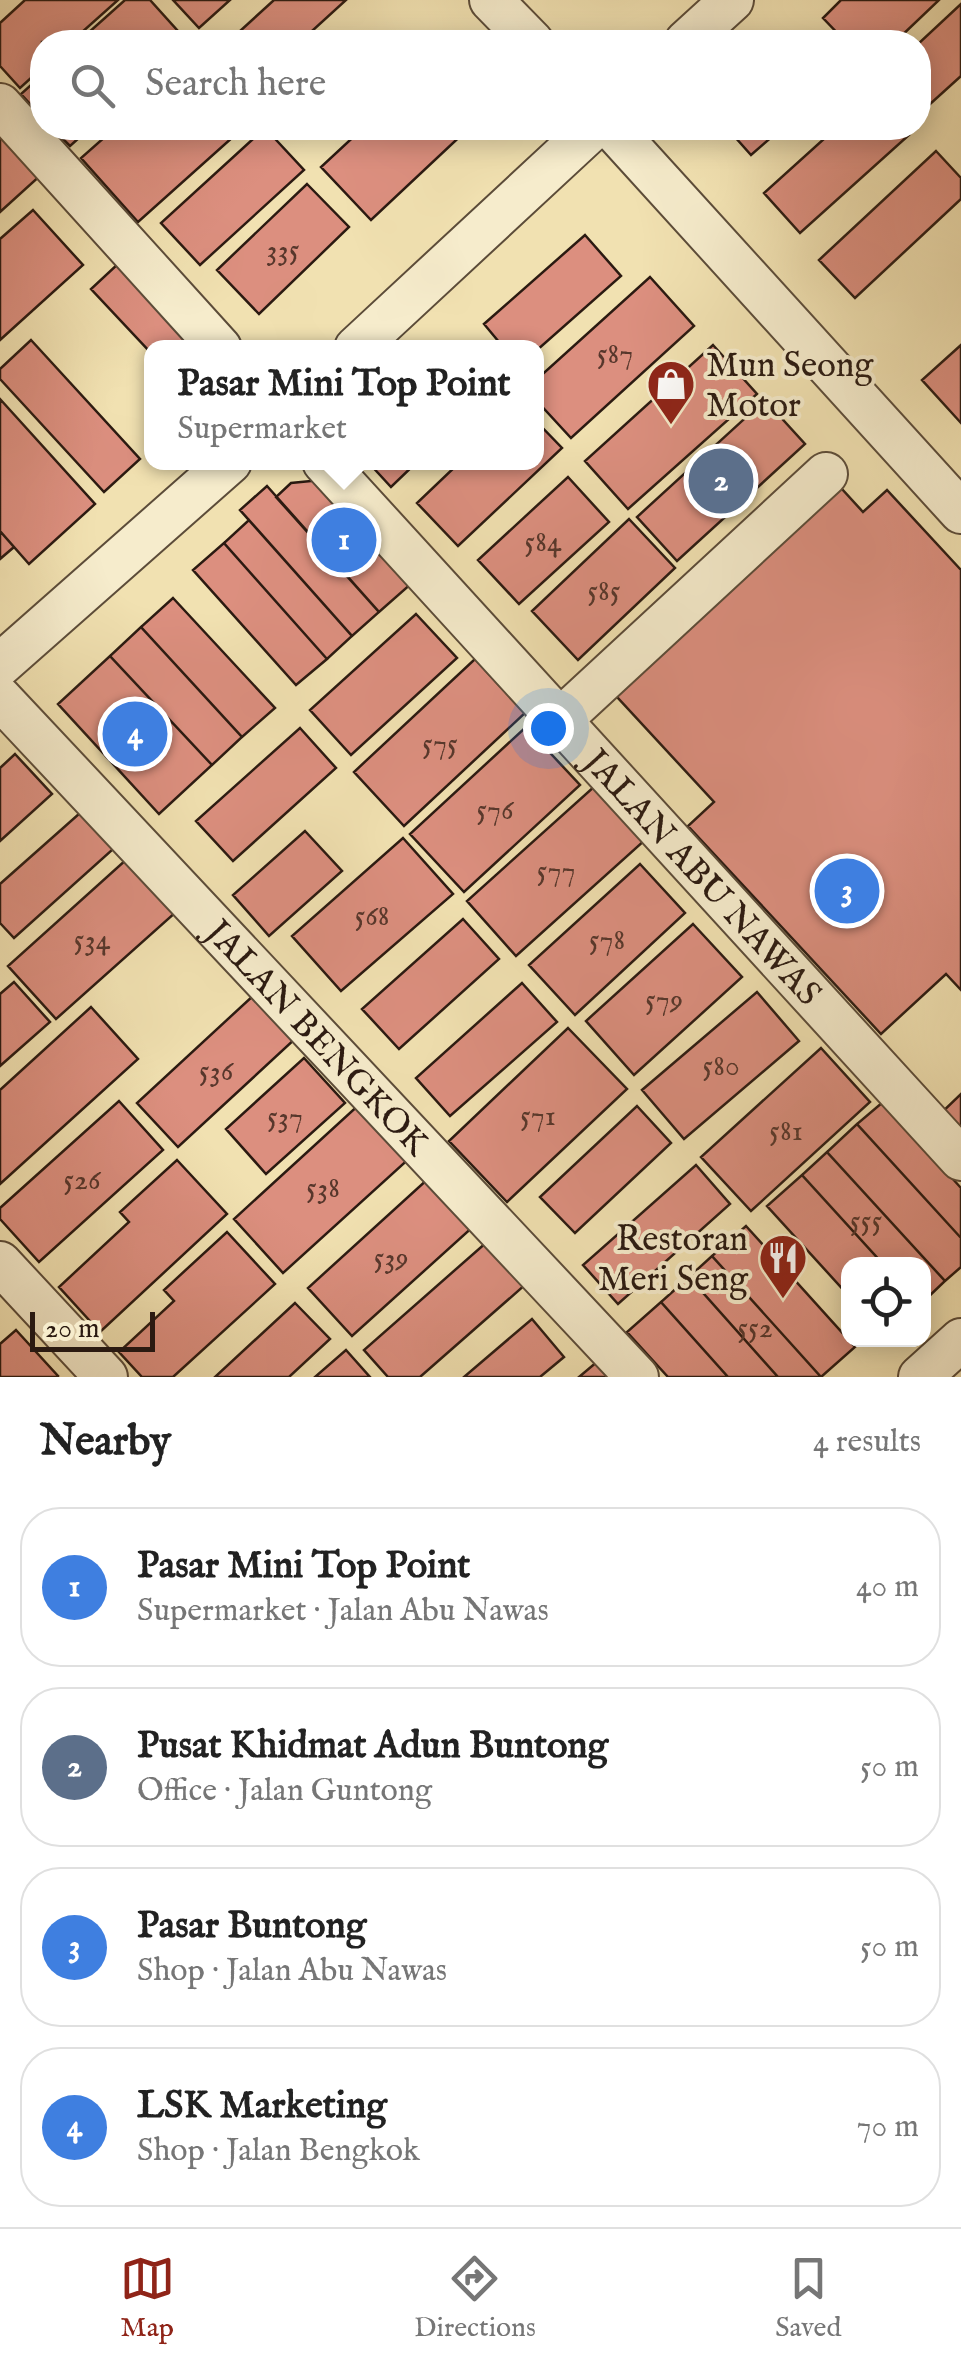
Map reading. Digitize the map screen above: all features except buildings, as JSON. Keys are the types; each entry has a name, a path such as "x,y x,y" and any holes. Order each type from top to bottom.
{"street":[{"path":"492,0 521,30"},
{"path":"699,30 732,0"},
{"path":"0,105 30,138"},
{"path":"32,140 213,340"},
{"path":"365,340 581,140"},
{"path":"623,140 961,512"},
{"path":"0,665 221,470"},
{"name":"JALAN ABU NAWAS","path":"331,470 961,1158"},
{"path":"560,720 826,474"},
{"name":"JALAN BENGKOK","path":"0,698 638,1377"},
{"path":"0,1263 106,1377"},
{"path":"920,1377 961,1340"}],"place":[{"name":"Mun Seong Motor","path":"671,426"},
{"name":"Pusat Khidmat Adun Buntong","path":"721,481"},
{"name":"Pasar Mini Top Point","path":"344,540"},
{"name":"LSK Marketing","path":"135,734"},
{"name":"Pasar Buntong","path":"847,891"},
{"name":"Restoran Meri Seng","path":"783,1300"}]}
